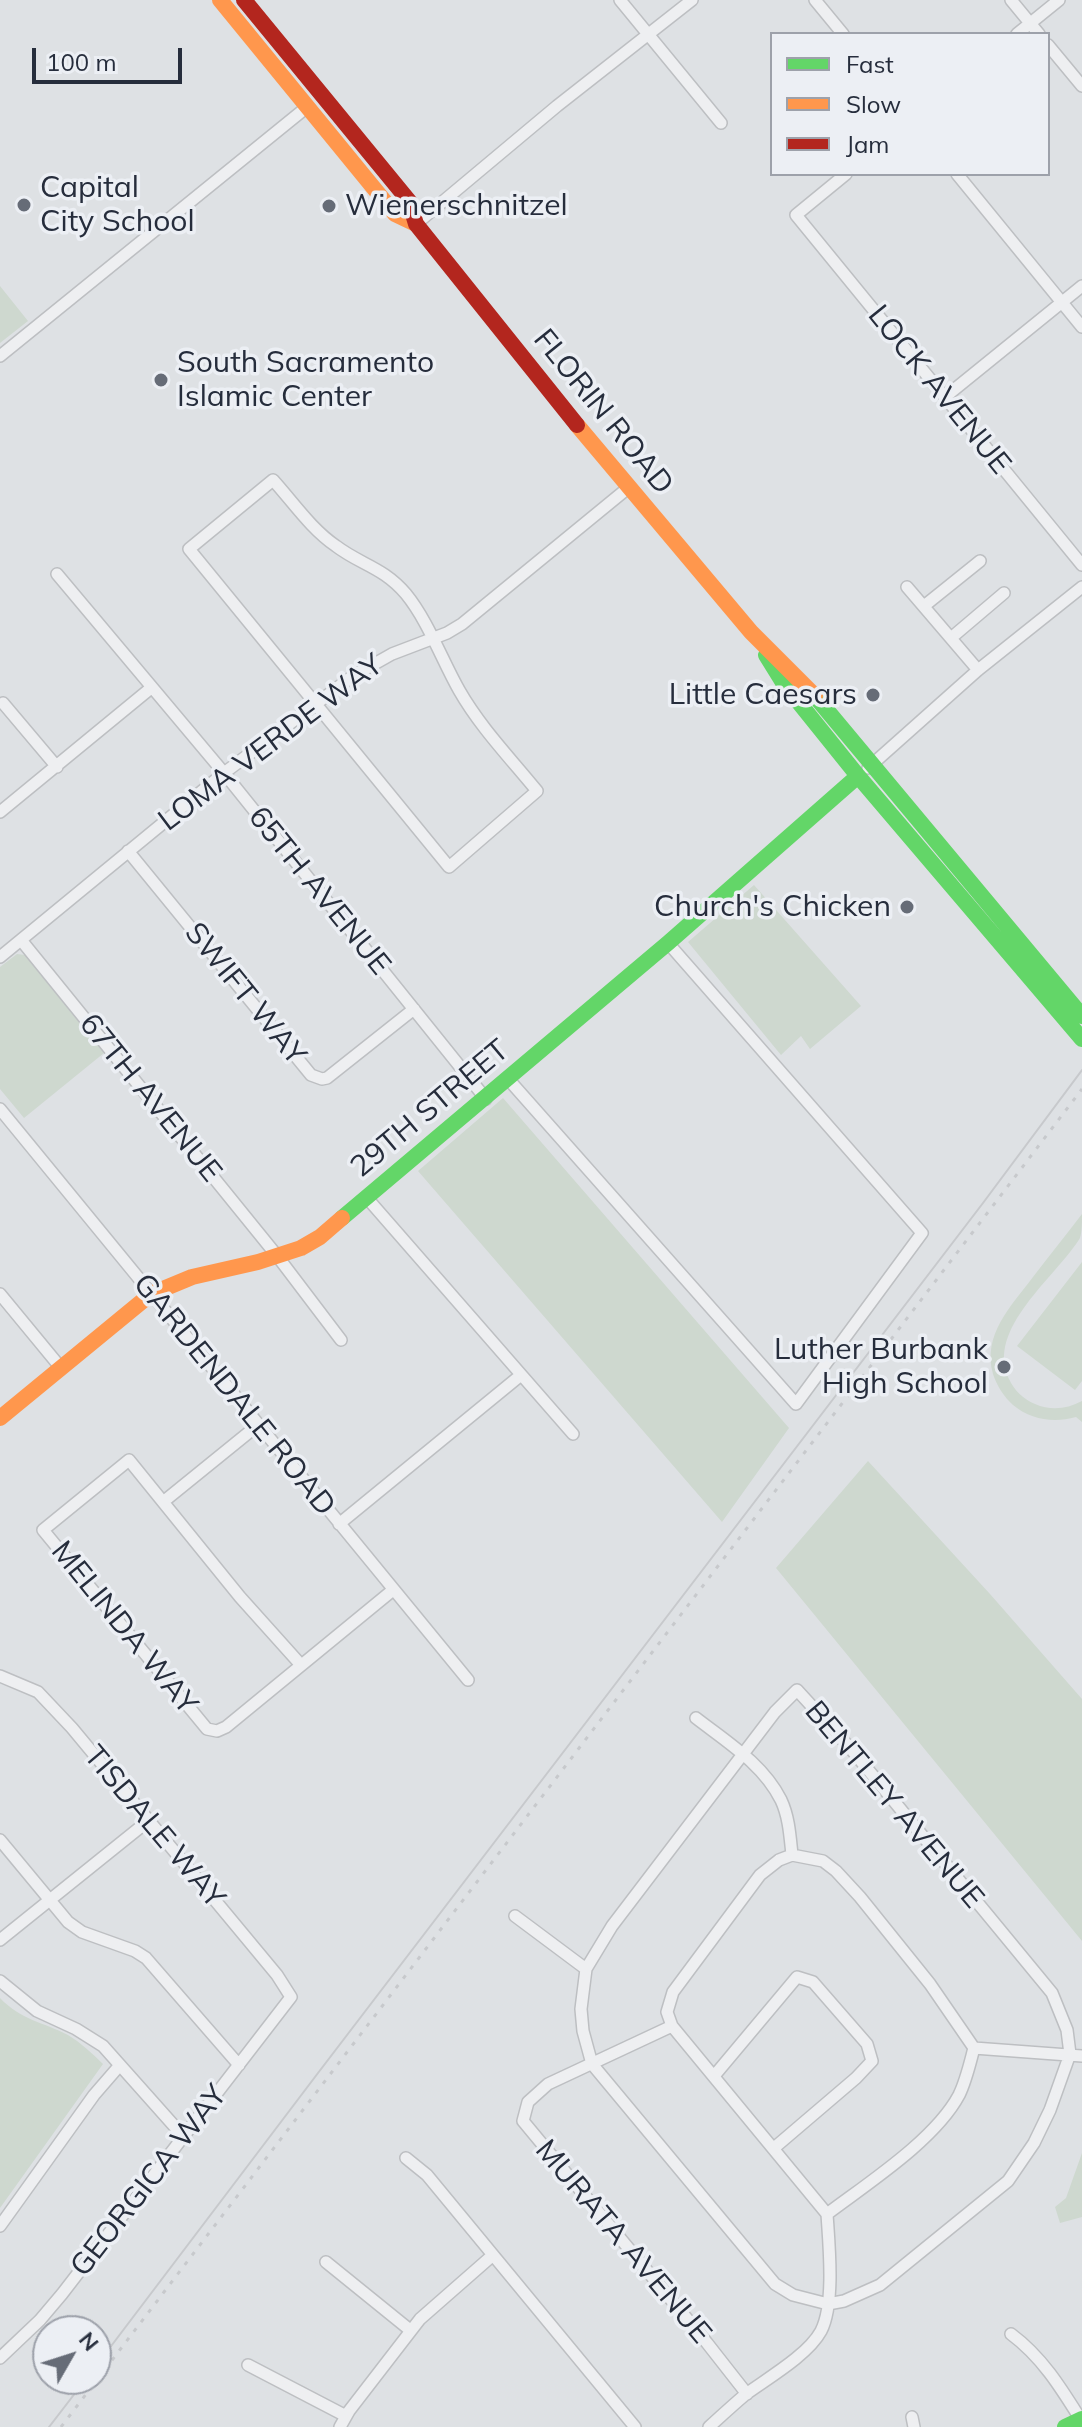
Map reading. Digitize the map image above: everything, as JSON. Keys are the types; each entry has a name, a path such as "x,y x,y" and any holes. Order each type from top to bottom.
{"main road":[{"name":"FLORIN ROAD","path":"220,0 395,214 416,224"},
{"name":"FLORIN ROAD","path":"244,0 409,201 416,224 494,324 751,632 784,684 1082,1016"},
{"path":"277,70 320,93"},
{"path":"307,107 346,124"},
{"name":"FLORIN ROAD","path":"864,770 1082,1039"},
{"name":"29TH STREET","path":"0,1418 151,1294 185,1277 278,1257 310,1243 509,1080 864,770"},
{"path":"1065,2427 1082,2420"}],"street":[{"path":"620,0 721,123"},
{"path":"416,224 557,106 692,0"},
{"path":"815,0 841,32"},
{"path":"1011,0 1037,32"},
{"path":"1019,32 1059,0"},
{"path":"1050,47 1082,86"},
{"path":"0,356 307,107"},
{"name":"LOCK AVENUE","path":"844,176 796,215 1082,565"},
{"path":"959,176 1082,327"},
{"path":"945,397 1082,286"},
{"path":"273,480 324,537 393,581 415,606 431,639 476,716 537,791 449,867 189,549 273,480"},
{"name":"LOMA VERDE WAY","path":"0,957 224,773 373,663 462,624 628,488"},
{"path":"924,606 980,561"},
{"name":"65TH AVENUE","path":"57,574 224,773 486,1099"},
{"path":"907,587 978,670"},
{"path":"864,770 978,670 1082,587"},
{"path":"951,638 1004,593"},
{"path":"0,812 151,688"},
{"path":"3,703 57,767"},
{"name":"SWIFT WAY","path":"128,851 311,1075 327,1078 414,1009"},
{"name":"67TH AVENUE","path":"21,940 278,1257 341,1340"},
{"path":"509,1080 796,1404 922,1233 668,943"},
{"name":"GARDENDALE ROAD","path":"0,1109 468,1680"},
{"path":"367,1198 573,1434"},
{"path":"0,1294 61,1368"},
{"path":"339,1524 521,1375"},
{"path":"258,1425 163,1502 240,1597 301,1665"},
{"name":"MELINDA WAY","path":"163,1502 129,1460 43,1530 207,1729 217,1731 226,1727 393,1590"},
{"name":"TISDALE WAY","path":"0,1676 38,1692 72,1728 277,1975 291,1997"},
{"name":"BENTLEY AVENUE","path":"592,2064 581,2009 586,1969 612,1926 775,1712 797,1690 851,1749 1052,1993 1076,2055"},
{"path":"696,1718 745,1755 770,1783 782,1802 790,1828 792,1855"},
{"path":"0,1940 148,1821"},
{"path":"0,1840 68,1922 82,1932 146,1958 239,2065"},
{"path":"709,2427 796,2358 821,2331 828,2304 830,2254 827,2214 672,2026 667,2012 673,1992 760,1875 779,1860 792,1855 823,1861 836,1871 930,1984 974,2048"},
{"path":"515,1916 586,1969"},
{"path":"714,2076 797,1977 813,1982 867,2044 872,2061 774,2148"},
{"path":"0,1981 37,2011 103,2046 184,2137"},
{"name":"GEORGICA WAY","path":"0,2358 62,2294 291,1997"},
{"name":"MURATA AVENUE","path":"672,2026 548,2084 528,2102 523,2121 747,2394"},
{"path":"592,2064 775,2284 793,2295 828,2304 844,2301 880,2285 1008,2181 1034,2143 1076,2055 974,2048"},
{"path":"827,2214 944,2119 961,2093 974,2048"},
{"path":"0,2226 94,2095 120,2065"},
{"path":"406,2158 427,2175 635,2427"},
{"path":"248,2365 343,2422 410,2330 436,2302 493,2255"},
{"path":"326,2262 410,2330"},
{"path":"1011,2334 1042,2362 1082,2420"}],"shaded area":[{"path":"0,286 28,321 0,343"},
{"path":"754,885 861,1006 810,1049 801,1036 781,1055 688,942"},
{"path":"17,954 25,955 104,1053 24,1118 0,1089 0,967"},
{"path":"503,1098 789,1428 722,1522 418,1171"},
{"path":"1082,1214 1080,1238 1026,1304 1007,1341 1004,1360 1009,1379 1023,1397 1035,1404 1053,1408 1082,1401 1082,1422 1076,1417 1043,1419 1020,1410 1004,1395 993,1374 992,1346 1008,1310"},
{"path":"1082,1262 1082,1381 1075,1390 1017,1346"},
{"path":"868,1461 1082,1699 1082,1941 776,1568"},
{"path":"0,1998 24,2016 68,2035 103,2064 0,2208"},
{"path":"1082,2153 1082,2217 1060,2223 1055,2207 1066,2198"}],"tram line":[{"path":"112,2345 1082,1070"},
{"path":"49,2427 74,2395"}],"railway":[{"path":"61,2427 1082,1089"}],"traffic: fast":[{"path":"766,655 784,684 858,776 1082,1039"},
{"path":"815,696 1082,1016"},
{"path":"342,1218 668,943 858,776"},
{"path":"1065,2427 1082,2419"}],"traffic: slow":[{"path":"220,0 395,214 416,224"},
{"path":"577,425 751,632 815,696"},
{"path":"0,1418 151,1294 192,1277 258,1262 301,1248 342,1218"}],"traffic: jam":[{"path":"244,0 409,201 416,224 577,425"}],"place":[{"name":"Capital City School","path":"24,205"},
{"name":"Wienerschnitzel","path":"329,206"},
{"name":"South Sacramento Islamic Center","path":"161,380"},
{"name":"Little Caesars","path":"873,695"},
{"name":"Church's Chicken","path":"907,907"},
{"name":"Luther Burbank High School","path":"1004,1367"}]}
